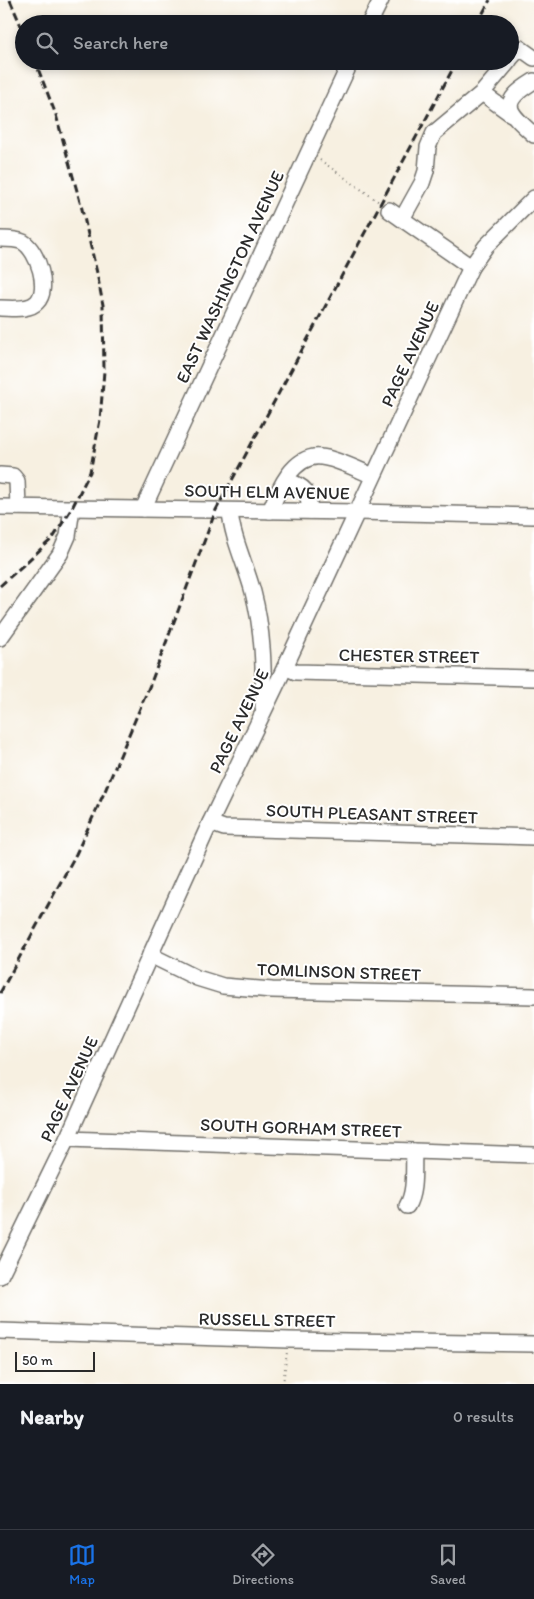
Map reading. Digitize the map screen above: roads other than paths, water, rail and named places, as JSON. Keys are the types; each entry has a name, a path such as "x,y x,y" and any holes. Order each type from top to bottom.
{"street":[{"path":"374,15 381,0"},
{"path":"519,49 520,48 534,58"},
{"name":"EAST WASHINGTON AVENUE","path":"143,510 348,70"},
{"path":"402,219 422,183 426,171 428,147 434,133 482,93 502,70"},
{"path":"511,114 510,102 518,92 534,81"},
{"path":"482,93 511,114 534,135"},
{"name":"PAGE AVENUE","path":"0,1276 67,1139 210,823 263,714 471,267 486,246 534,198"},
{"path":"389,210 471,267"},
{"path":"0,239 22,242 32,250 37,260 42,280 42,294 37,303 22,308 0,308"},
{"path":"270,511 286,480 296,466 305,460 321,457 373,476"},
{"path":"0,475 13,476 17,481 18,507"},
{"path":"286,480 301,485 308,494 310,511"},
{"name":"SOUTH ELM AVENUE","path":"0,507 534,516"},
{"path":"0,638 60,554 68,536 72,508"},
{"path":"230,511 231,524 246,567 260,622 264,668 263,714"},
{"name":"CHESTER STREET","path":"285,667 296,672 534,678"},
{"name":"SOUTH PLEASANT STREET","path":"210,823 224,828 534,837"},
{"name":"TOMLINSON STREET","path":"150,955 197,978 223,986 272,990 534,996"},
{"name":"SOUTH GORHAM STREET","path":"67,1139 534,1155"},
{"path":"406,1206 412,1192 414,1151"},
{"name":"RUSSELL STREET","path":"0,1332 288,1340 534,1344"}],"railway":[{"path":"10,0 16,15"},
{"path":"482,15 490,0"},
{"path":"0,586 53,538 72,508 90,472 100,420 104,371 103,305 97,273 82,209 56,115 38,70"},
{"path":"0,993 76,854 105,791 152,680 216,510 452,70"}]}
